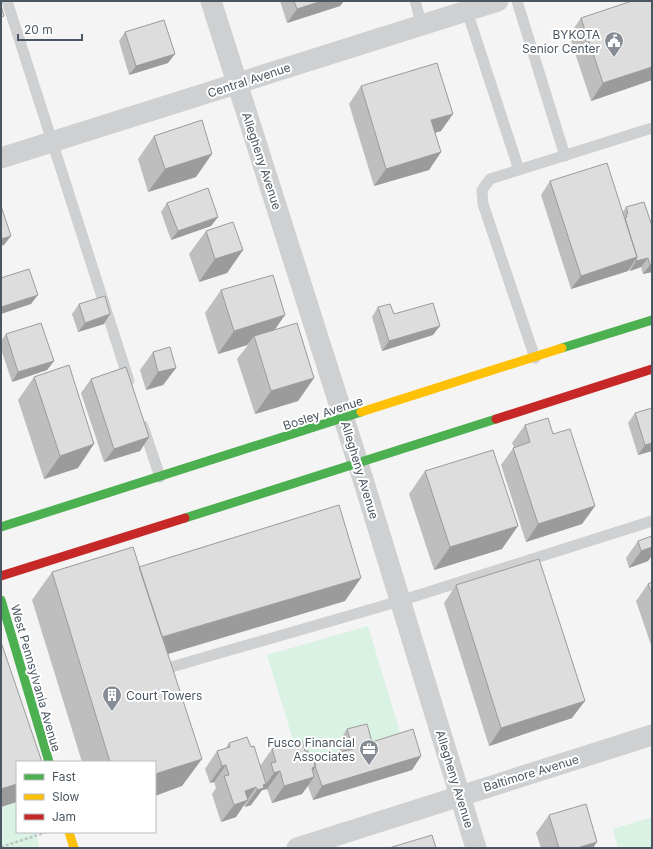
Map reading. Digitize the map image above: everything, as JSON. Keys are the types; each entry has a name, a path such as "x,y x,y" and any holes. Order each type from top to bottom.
{"main road":[{"name":"Bosley Avenue","path":"1,527 652,320"},
{"path":"1,576 652,369"},
{"name":"West Pennsylvania Avenue","path":"1,600 49,761"},
{"path":"69,833 74,848"}],"street":[{"name":"Allegheny Avenue","path":"211,1 358,463 476,848"},
{"name":"Central Avenue","path":"1,158 498,1"},
{"name":"Baltimore Avenue","path":"297,848 652,735"}],"lane":[{"path":"7,1 132,391"},
{"path":"414,1 422,25"},
{"path":"517,1 565,156"},
{"path":"467,11 519,170"},
{"path":"534,358 483,204 482,190 490,179 652,128"},
{"path":"139,412 160,477"},
{"path":"161,670 400,601 652,521"}],"path":[{"path":"1,847 44,833"}],"green space":[{"path":"368,626 403,742 343,762 303,772 267,655"},
{"path":"16,802 16,833 36,833 39,848 1,848 1,807"},
{"path":"652,817 652,848 618,848 613,829"}],"building":[{"path":"294,1 322,1 297,9"},
{"name":"BYKOTA Senior Center","path":"632,1 652,1 652,67 603,83 581,18"},
{"path":"1,5 4,16 1,17"},
{"path":"164,20 175,54 136,66 125,32"},
{"path":"437,63 453,114 431,120 441,152 386,169 361,86"},
{"path":"202,120 212,154 165,169 154,136"},
{"path":"607,163 637,257 581,276 550,181"},
{"path":"208,188 218,217 178,231 167,203"},
{"path":"644,202 652,226 652,264 650,265 648,258 636,261 637,257 625,218 627,217 626,214 628,213 626,207"},
{"path":"1,206 11,236 1,239"},
{"path":"233,222 243,250 215,259 206,231"},
{"path":"29,269 38,295 1,307 1,278"},
{"path":"273,275 285,315 234,331 221,290"},
{"path":"105,296 110,314 85,323 79,304"},
{"path":"433,303 440,326 389,341 378,307 390,304 394,314"},
{"path":"41,323 54,361 18,372 6,334"},
{"path":"297,323 314,378 271,391 254,336"},
{"path":"170,347 176,368 158,372 153,352"},
{"path":"69,365 94,444 60,456 34,377"},
{"path":"126,367 149,437 114,449 91,379"},
{"path":"652,408 652,443 645,445 635,413"},
{"path":"548,418 553,434 570,429 595,506 538,524 513,448 530,442 525,425"},
{"path":"493,450 518,526 450,547 425,471"},
{"path":"339,505 361,578 162,637 139,567"},
{"path":"652,536 652,547 641,551 638,541"},
{"name":"Court Towers","path":"133,547 202,759 156,774 156,761 110,761 52,572"},
{"path":"539,559 585,701 501,728 456,585"},
{"path":"652,582 652,594 648,584"},
{"path":"1,642 42,761 16,761 16,784 1,789"},
{"path":"367,724 372,742 413,729 421,756 322,786 313,758 353,749 347,729"},
{"path":"247,737 251,747 254,746 266,784 263,785 264,788 257,790 256,787 245,791 248,800 234,805 224,776 229,775 226,765 222,766 217,751 230,747 229,743"},
{"path":"302,740 305,751 308,751 308,758 313,757 316,766 312,768 314,777 284,786 280,771 274,773 271,763 276,762 272,749"},
{"path":"586,804 597,842 577,848 559,848 549,815"},
{"path":"432,835 436,848 389,848"}],"traffic: fast":[{"path":"562,348 652,320"},
{"path":"1,527 361,412"},
{"path":"185,518 496,419"},
{"path":"1,600 49,761"}],"traffic: slow":[{"path":"361,412 562,348"},
{"path":"69,833 74,848"}],"traffic: jam":[{"path":"496,419 652,369"},
{"path":"1,576 185,518"}],"place":[{"name":"BYKOTA Senior Center","path":"614,58"},
{"name":"Court Towers","path":"112,712"},
{"name":"Fusco Financial Associates","path":"369,766"}]}
